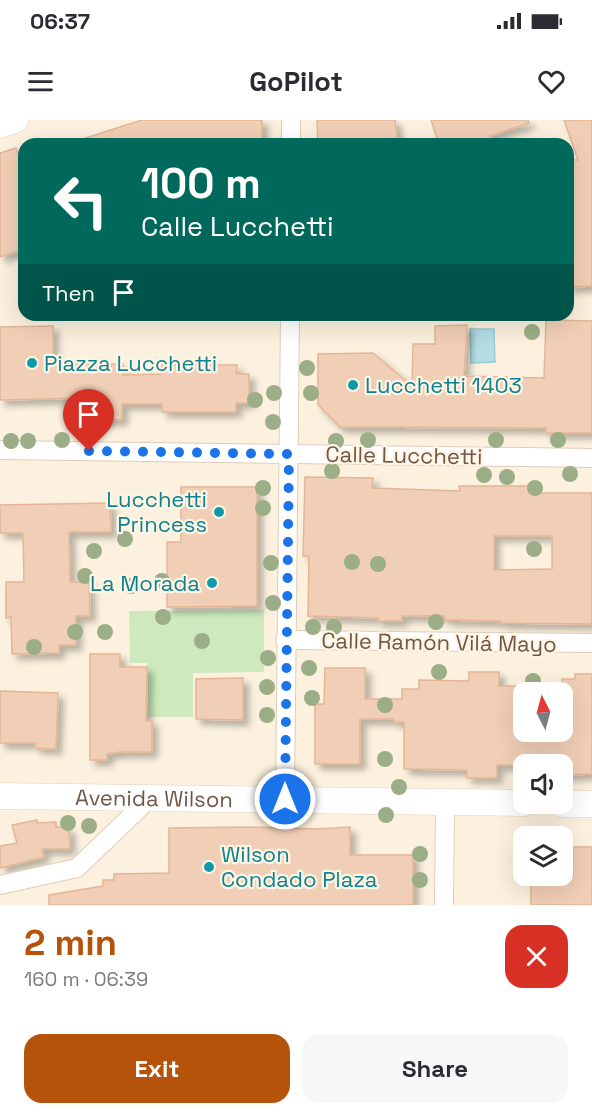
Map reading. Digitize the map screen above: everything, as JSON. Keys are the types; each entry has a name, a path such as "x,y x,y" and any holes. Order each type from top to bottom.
{"street":[{"path":"0,124 15,120"},
{"path":"291,120 291,138"},
{"path":"285,799 290,321"},
{"name":"Calle Lucchetti","path":"0,450 592,458"},
{"name":"Calle Ramón Vilá Mayo","path":"285,640 592,643"},
{"name":"Avenida Wilson","path":"0,796 513,803"},
{"path":"0,885 77,868 150,798"},
{"path":"444,905 445,802"},
{"path":"573,804 592,804"}],"green space":[{"path":"264,610 264,672 193,673 193,717 148,717 147,663 130,663 129,611"}],"water":[{"path":"470,329 494,329 495,362 471,363"}],"building":[{"path":"142,120 262,120 262,138 85,138"},
{"path":"317,120 395,120 397,138 318,138"},
{"path":"431,120 528,120 529,123 490,136 490,138 437,138"},
{"path":"564,120 592,120 592,286 574,287 574,160 578,160 574,149 574,138 570,138"},
{"path":"16,148 18,154 18,251 0,257 0,153"},
{"path":"546,321 592,321 592,433 546,433 546,428 340,427 318,405 318,354 373,353 412,386 413,344 435,344 435,326 467,325 464,376 544,378"},
{"path":"53,326 53,364 123,364 123,375 161,374 162,365 237,365 236,374 249,374 249,403 236,403 236,412 162,412 162,404 122,404 122,420 86,419 86,398 0,400 0,327"},
{"path":"305,477 373,478 372,488 460,491 459,486 529,486 529,493 592,493 592,624 445,620 445,616 402,616 402,621 378,621 378,618 308,616 309,556 303,556","holes":["494,536 552,536 552,569 494,570"]},
{"path":"181,487 257,487 257,606 167,607 167,542 181,542"},
{"path":"110,503 111,532 69,532 70,582 89,582 90,616 76,616 76,645 59,645 59,653 12,654 11,617 6,618 6,582 24,582 23,533 0,533 0,505"},
{"path":"90,654 120,654 120,667 147,667 146,721 152,721 152,752 120,752 107,754 107,760 90,760"},
{"path":"325,668 365,668 365,699 402,699 402,689 419,689 419,680 469,681 469,672 499,672 499,686 513,686 513,742 573,742 573,682 562,682 562,679 575,679 575,674 592,674 592,774 573,775 573,754 513,754 513,765 497,765 497,778 467,778 467,770 404,769 404,722 394,722 394,719 360,719 360,764 315,764 315,704 324,704"},
{"path":"243,678 243,720 196,719 196,679"},
{"path":"0,691 58,693 56,749 35,748 35,743 0,743"},
{"path":"37,820 37,823 56,822 56,827 69,828 70,849 42,849 44,857 0,868 0,846 17,843 12,825"},
{"path":"350,827 350,855 413,855 413,905 49,905 49,895 103,886 103,880 114,880 114,874 169,873 169,828 317,829"},
{"path":"573,847 592,847 592,905 531,905 531,886 573,886"}],"place":[{"name":"Piazza Lucchetti","path":"32,363"},
{"name":"Lucchetti 1403","path":"353,385"},
{"name":"Lucchetti Princess","path":"219,512"},
{"name":"La Morada","path":"212,583"},
{"name":"Wilson Condado Plaza","path":"209,867"}],"route":[{"path":"89,451 289,454 285,640 285,799"}]}
